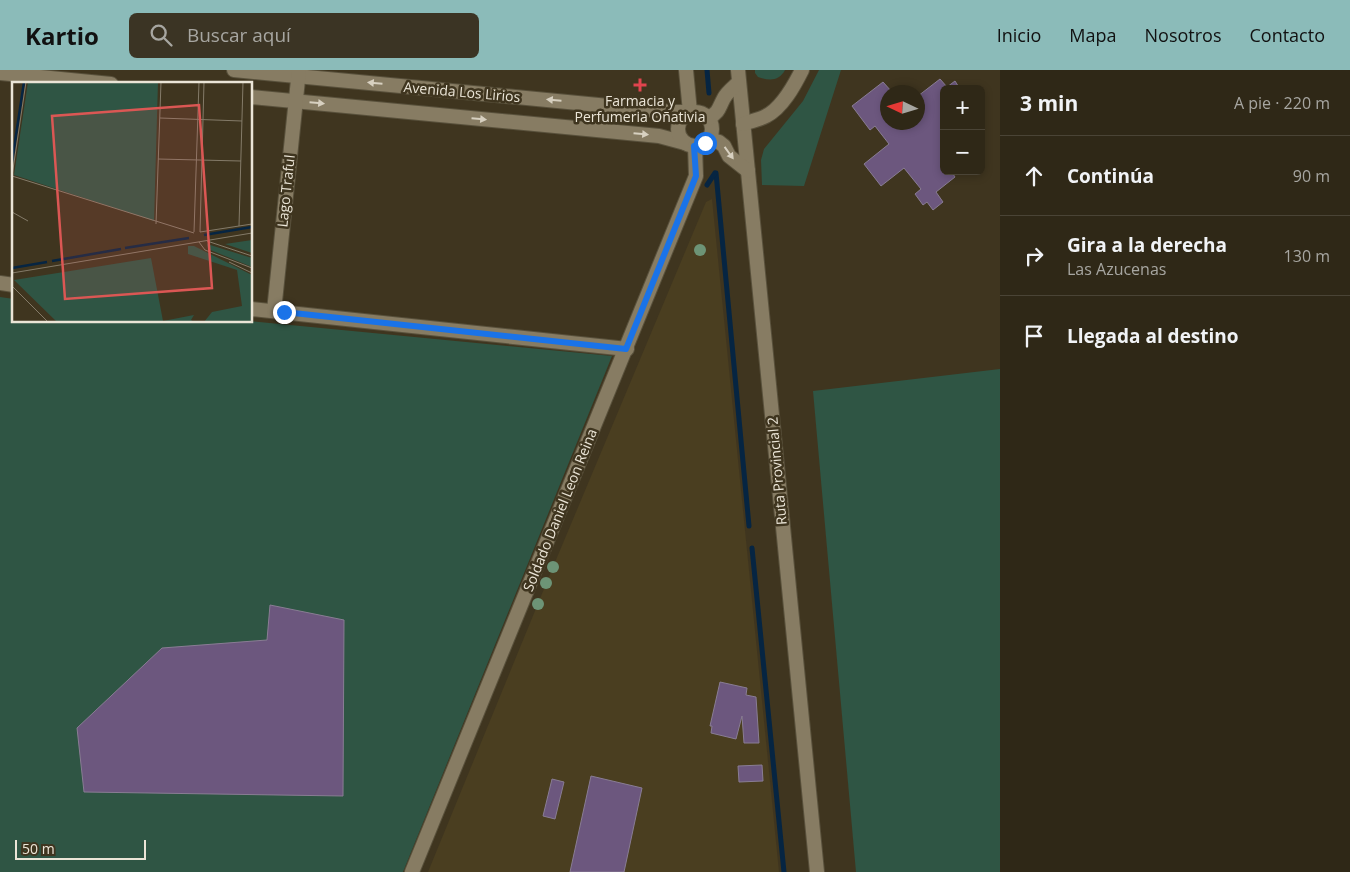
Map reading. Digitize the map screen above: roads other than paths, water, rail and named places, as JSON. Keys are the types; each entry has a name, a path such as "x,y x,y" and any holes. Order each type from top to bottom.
{"street":[{"name":"Avenida Los Lirios","path":"234,70 299,73 671,112 690,112"},
{"path":"686,70 690,112"},
{"path":"743,124 767,116 792,90 802,70"},
{"path":"0,73 77,78 99,82"},
{"name":"Lago Traful","path":"274,312 299,73"},
{"path":"709,118 720,109 724,96 740,74"},
{"name":"Ruta Provincial 2","path":"740,74 743,124 782,529 817,872"},
{"name":"Avenida Los Lirios","path":"252,97 659,136 690,144"},
{"path":"690,112 700,112 709,118 712,128 709,139 700,145 690,144 681,139 678,129 681,119 690,112"},
{"path":"709,139 719,142 724,146 729,156 748,170"},
{"name":"Soldado Daniel Leon Reina","path":"412,872 696,176 690,144"},
{"path":"252,309 626,349"}],"waterway":[{"path":"707,70 709,93"},
{"path":"707,185 715,173"},
{"path":"716,173 749,526"},
{"path":"752,548 784,872"}],"place":[{"name":"Farmacia y Perfumeria Oñativia","path":"640,85"}]}
